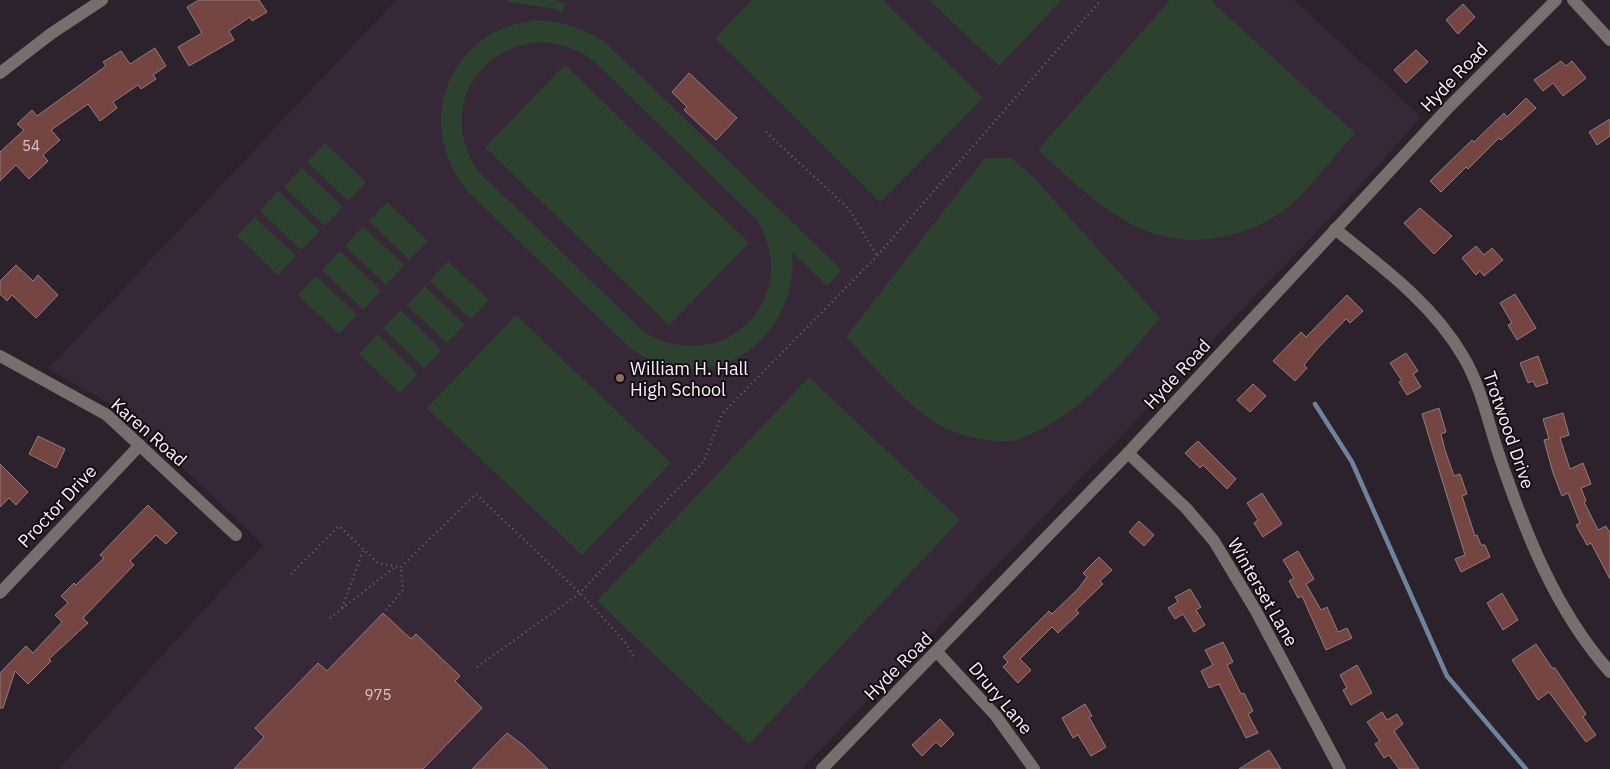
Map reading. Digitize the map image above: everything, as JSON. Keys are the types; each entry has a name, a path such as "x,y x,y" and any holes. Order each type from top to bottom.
{"street":[{"path":"0,73 52,33 102,0"},
{"name":"Hyde Road","path":"822,769 1128,453 1480,74 1556,0"},
{"path":"1573,0 1610,40"},
{"name":"Trotwood Drive","path":"1335,229 1417,298 1439,322 1463,355 1477,384 1515,502 1535,552 1566,611 1610,672"},
{"name":"Karen Road","path":"0,356 94,407 120,426 236,535"},
{"name":"Proctor Drive","path":"0,593 140,445"},
{"name":"Winterset Lane","path":"1128,453 1186,508 1214,541 1256,610 1340,769"},
{"name":"Drury Lane","path":"937,652 996,716 1034,769"}],"path":[{"path":"477,668 580,593 704,461 722,414 877,256 1101,0"},
{"path":"766,132 849,209 877,256"},
{"path":"291,574 339,526 363,551 378,563 401,567 476,494 580,593 625,642 634,658"},
{"path":"341,610 363,551"},
{"path":"330,618 395,567"},
{"path":"386,610 403,590 401,567"}],"shaded area":[{"name":"William H. Hall High School","path":"396,0 1294,0 1421,117 1348,199 802,769 59,769 263,545 125,412 48,369"}],"green space":[{"path":"508,0 555,0 565,4 562,12 552,8 508,2"},
{"path":"752,0 883,0 983,98 880,202 715,38"},
{"path":"929,0 1062,0 999,66"},
{"path":"1170,0 1210,0 1355,133 1314,181 1288,207 1268,221 1238,233 1200,240 1173,238 1148,231 1124,220 1101,205 1038,150"},
{"path":"536,20 555,22 581,29 606,43 842,270 827,286 792,252 790,285 780,313 764,337 742,355 716,366 687,369 658,363 629,347 469,193 452,167 443,139 442,111 448,85 461,61 480,42 505,28","holes":["540,42 571,48 597,64 757,220 769,249 770,277 763,303 748,323 727,338 702,345 673,344 644,332 477,170 466,148 462,127 463,106 469,87 481,70 497,57 517,47"]},
{"path":"565,65 749,243 669,325 485,147"},
{"path":"325,143 366,182 348,201 307,162"},
{"path":"985,158 1012,158 1035,179 1160,318 1116,368 1084,400 1048,426 1012,441 994,441 962,435 933,421 893,387 846,337"},
{"path":"302,168 343,207 325,226 284,187"},
{"path":"278,191 320,231 301,250 260,211"},
{"path":"387,202 428,241 409,260 369,221"},
{"path":"255,217 296,256 278,275 237,236"},
{"path":"363,227 404,265 386,285 345,246"},
{"path":"340,251 381,291 363,310 322,270"},
{"path":"448,261 489,300 471,319 430,281"},
{"path":"316,276 357,315 339,334 298,295"},
{"path":"425,286 465,325 447,343 407,305"},
{"path":"401,310 442,350 424,368 383,328"},
{"path":"516,315 671,463 582,555 427,408"},
{"path":"378,334 418,374 400,393 359,354"},
{"path":"809,377 960,520 749,744 597,601"}],"building":[{"path":"199,0 259,0 267,12 252,21 250,17 229,31 234,40 189,66 178,47 202,33 187,7"},
{"path":"1463,4 1475,17 1458,34 1446,20"},
{"path":"155,48 166,66 153,75 156,79 141,89 138,85 113,102 117,108 100,121 88,104 51,130 60,140 43,155 48,161 29,179 16,165 0,181 0,152 24,130 17,124 32,110 37,116 106,66 103,62 121,51 130,64"},
{"path":"1416,50 1428,62 1406,83 1394,70"},
{"path":"1561,61 1566,66 1572,61 1586,78 1563,96 1553,83 1543,91 1534,80"},
{"path":"689,73 737,118 716,140 684,110 687,107 672,92"},
{"path":"1526,98 1536,108 1501,140 1499,138 1468,169 1466,167 1441,192 1430,181 1472,140 1474,142 1504,113 1507,117"},
{"path":"1610,119 1610,136 1597,145 1589,132"},
{"path":"1420,208 1452,236 1434,254 1404,223"},
{"path":"1476,246 1484,255 1492,248 1503,260 1484,276 1480,271 1476,275 1462,258"},
{"path":"16,265 33,281 38,275 58,295 36,318 12,295 7,301 0,294 0,281"},
{"path":"1515,294 1536,328 1517,340 1508,325 1512,323 1500,303"},
{"path":"1347,295 1363,311 1350,323 1346,319 1304,365 1307,368 1295,381 1273,361 1301,332 1306,337"},
{"path":"1406,353 1418,371 1413,374 1421,387 1407,395 1399,382 1402,381 1390,363"},
{"path":"1538,356 1548,383 1536,387 1533,381 1528,383 1520,363"},
{"path":"1253,384 1266,396 1250,412 1237,400"},
{"path":"1439,408 1446,432 1441,434 1445,450 1454,476 1460,474 1467,494 1462,496 1475,536 1477,535 1481,545 1485,545 1490,557 1461,572 1455,559 1465,555 1422,414"},
{"path":"1563,413 1569,435 1560,438 1570,469 1583,463 1591,484 1581,488 1586,501 1584,502 1598,530 1606,526 1610,533 1610,579 1591,543 1587,545 1576,525 1580,523 1568,493 1562,496 1553,473 1544,440 1549,439 1543,419"},
{"path":"38,436 65,449 56,468 29,454"},
{"path":"1198,441 1236,479 1227,489 1203,465 1200,468 1185,453"},
{"path":"0,464 28,492 16,505 9,498 0,507"},
{"path":"1262,493 1282,524 1263,537 1254,523 1258,520 1247,503"},
{"path":"148,505 177,533 166,544 156,535 130,561 134,565 83,618 88,623 49,659 51,661 28,684 15,671 3,708 0,708 0,673 26,646 33,653 62,622 55,615 68,603 61,596 74,583 76,585 104,558 100,555"},
{"path":"1139,521 1154,535 1144,546 1129,532"},
{"path":"1298,551 1314,579 1306,584 1321,610 1327,607 1338,632 1347,628 1352,638 1326,650 1302,596 1298,598 1289,581 1294,578 1283,560"},
{"path":"1099,557 1112,570 1100,581 1103,584 1076,610 1079,613 1058,633 1052,627 1020,659 1031,670 1018,683 1003,667 1008,662 1003,657 1049,611 1052,614 1078,589 1087,577 1083,573"},
{"path":"1190,589 1201,607 1196,610 1205,625 1194,632 1183,614 1175,619 1168,608 1178,602 1175,597"},
{"path":"1502,593 1518,620 1503,630 1487,603"},
{"path":"383,613 411,639 416,634 460,676 455,681 482,708 423,769 234,769 264,737 255,728 318,663 327,671"},
{"path":"1223,642 1233,662 1227,665 1241,694 1244,693 1253,711 1248,714 1258,733 1246,738 1219,684 1209,688 1201,671 1213,665 1205,650"},
{"path":"1536,644 1552,668 1555,668 1586,714 1583,717 1596,735 1586,742 1549,692 1538,700 1512,660"},
{"path":"1357,665 1372,693 1351,705 1343,690 1347,688 1340,675"},
{"path":"1085,704 1092,716 1089,717 1106,747 1091,756 1078,735 1073,738 1062,718"},
{"path":"1382,712 1387,720 1397,714 1403,724 1394,731 1419,769 1399,769 1389,755 1384,758 1375,744 1380,741 1367,722"},
{"path":"940,719 954,734 941,747 936,742 922,756 912,745"},
{"path":"507,733 523,745 548,769 472,769"},
{"path":"1269,750 1281,769 1239,769"}],"waterway":[{"path":"1315,404 1352,462 1447,676 1526,769"}],"place":[{"name":"William H. Hall High School","path":"620,378"}]}
